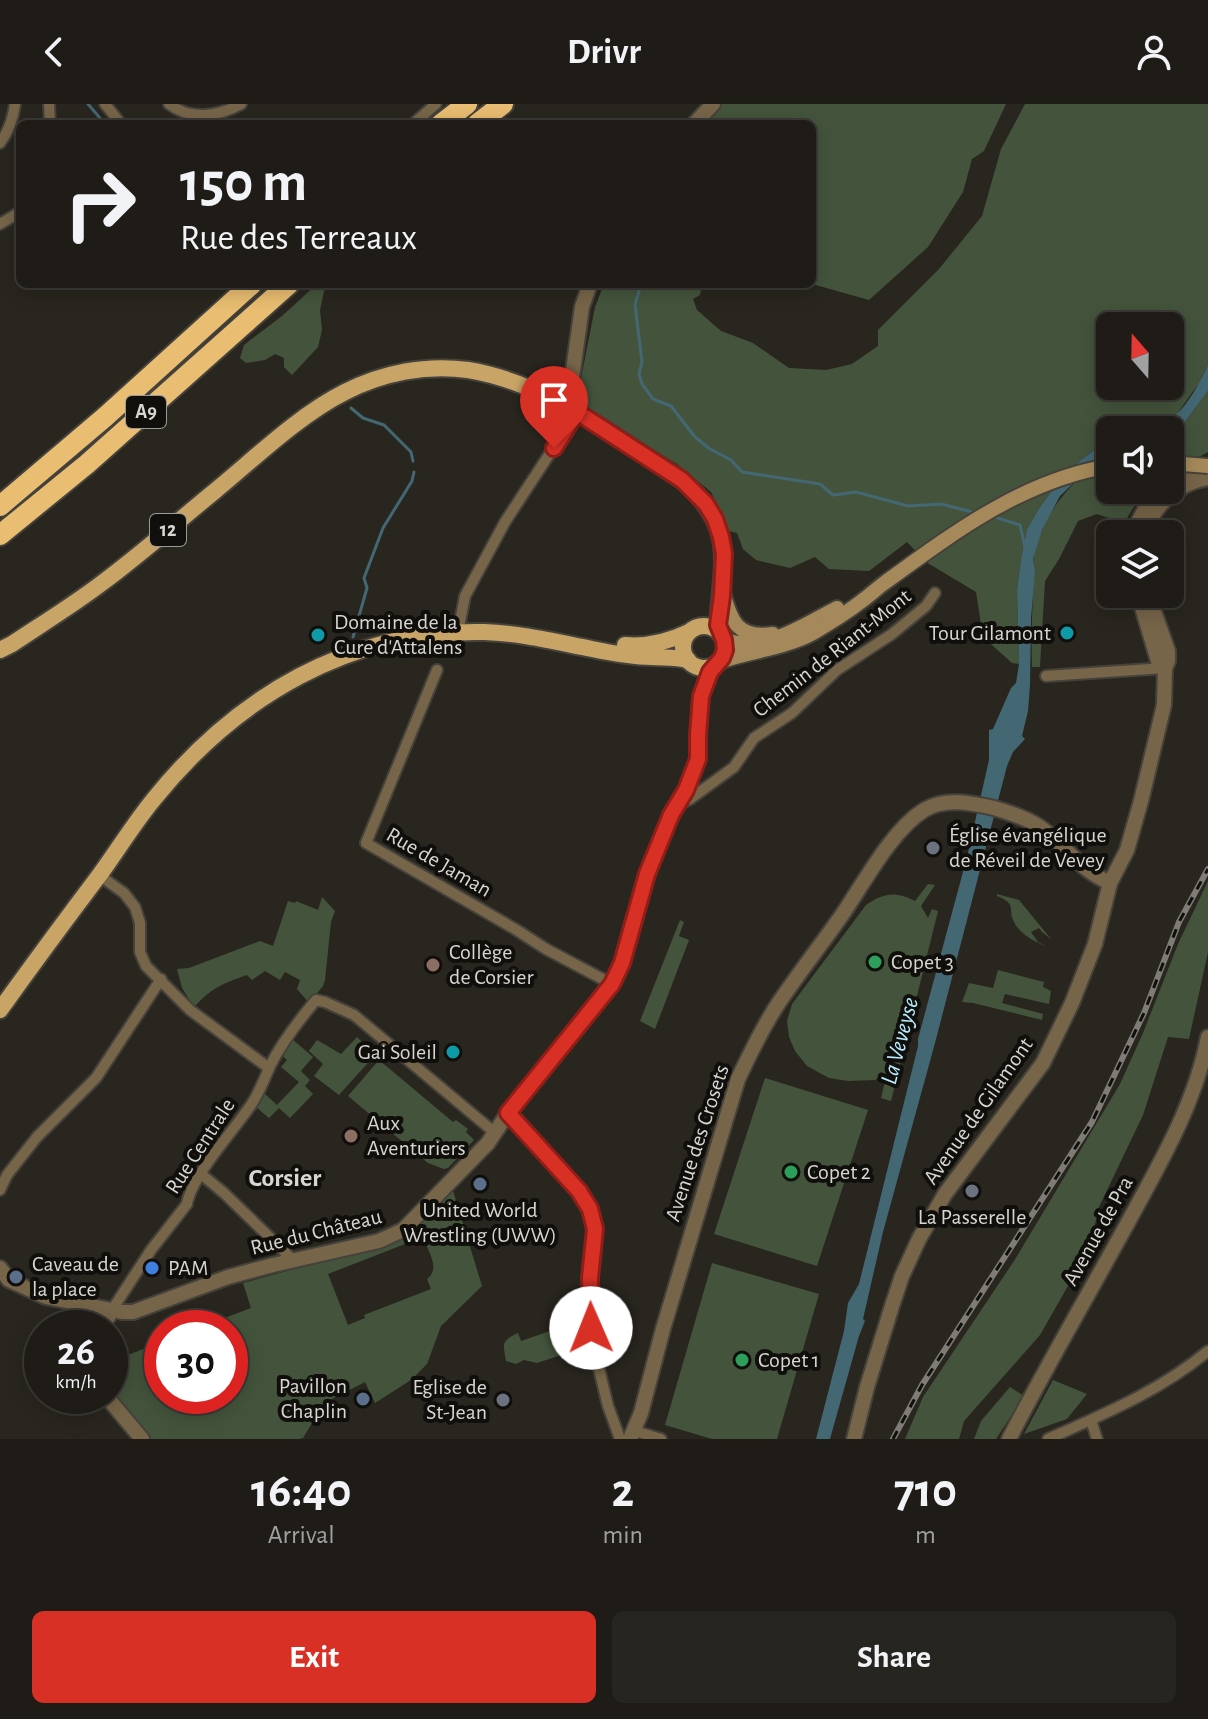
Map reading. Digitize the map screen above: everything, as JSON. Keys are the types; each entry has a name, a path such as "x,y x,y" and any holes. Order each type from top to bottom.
{"highway":[{"path":"446,120 467,104"},
{"path":"482,120 503,104"},
{"name":"A9","path":"0,506 105,417 248,288"},
{"name":"A9","path":"0,535 87,464 285,288"}],"main road":[{"name":"12","path":"0,650 101,584 329,401 395,374 450,369 493,376 561,403 682,480 706,504 715,519 724,554 719,618 725,650 717,663"},
{"path":"1184,464 1208,466"},
{"path":"0,1010 153,800 190,759 227,723 269,693 317,667 352,653 419,636 533,627 578,639 641,646 662,643 708,626 738,644 784,636 859,604 949,536 999,504 1041,484 1096,469"},
{"path":"723,589 731,619 745,631 764,635 806,628"},
{"path":"689,662 684,640 723,589"},
{"path":"494,632 640,657 676,657 703,668 780,646 806,628"}],"street":[{"path":"0,143 14,115 15,104"},
{"path":"105,104 118,120"},
{"path":"169,104 197,116 229,110 241,104"},
{"path":"418,120 436,104"},
{"path":"698,120 713,104"},
{"path":"561,403 571,383 580,317 589,288"},
{"path":"458,632 465,596 505,522 577,412"},
{"path":"1184,475 1208,466"},
{"path":"1149,520 1167,498 1187,484 1208,478"},
{"name":"Chemin de Riant-Mont","path":"679,801 690,799 734,767 754,738 792,713 837,670 892,634 926,606 935,593"},
{"name":"Avenue de Gilamont","path":"1142,608 1158,661 1165,668"},
{"name":"Avenue de Gilamont","path":"854,1439 892,1306 909,1261 945,1194 1043,1063 1072,1003 1095,944 1110,883 1127,850 1164,705 1168,651 1153,608"},
{"path":"689,662 699,681 701,696"},
{"path":"701,696 707,677 717,663"},
{"path":"1046,676 1165,668"},
{"name":"Rue de Jaman","path":"437,670 366,843 546,949 612,984"},
{"name":"Rue du Château","path":"128,1312 228,1277 379,1241 403,1230 488,1143 508,1113 612,984 622,963 647,874 698,759 701,696"},
{"name":"Avenue des Crosets","path":"632,1435 643,1407 730,1102 749,1056 777,1005 896,835 933,805 954,801 993,808 1039,826 1084,868 1110,883"},
{"path":"99,875 124,893 135,907 140,923 140,952 146,966 190,1010 269,1068"},
{"path":"0,1190 28,1147 96,1078 161,979"},
{"name":"Rue Centrale","path":"112,1310 151,1250 187,1204 201,1174 251,1105 276,1056 316,1000 354,1015 494,1132"},
{"name":"Avenue de Pra","path":"1009,1439 1182,1120 1199,1075 1208,1037"},
{"path":"508,1113 579,1191 590,1209 595,1229 590,1278 591,1328 604,1393 620,1439"},
{"path":"201,1174 293,1260"},
{"name":"Rue du Château","path":"3,1278 46,1297 112,1310"},
{"path":"1048,1439 1153,1389 1208,1351"},
{"path":"121,1414 142,1439"},
{"path":"1091,1420 1097,1439"},
{"path":"632,1435 661,1439"}],"green space":[{"path":"720,104 1006,104 984,151 972,159 963,192 928,247 869,300 816,285 816,120 707,120"},
{"path":"1025,104 1208,104 1208,364 1177,414 1096,416 1096,449 1064,473 1027,529 1017,588 1019,664 1012,663 983,637 976,592 926,562 907,542 869,571 829,569 815,557 790,568 756,560 743,549 737,533 729,531 711,492 677,464 587,409 579,389 595,307 602,288 701,288 700,295 693,299 697,310 721,331 753,343 789,368 826,370 852,364 878,346 878,330 939,269 982,216 1001,149"},
{"path":"313,288 326,288 320,310 322,330 318,347 292,375 284,367 284,358 275,354 265,360 246,363 240,358 244,345"},
{"path":"1208,391 1208,452 1184,465 1184,423"},
{"path":"1096,464 1096,504 1136,504 1126,520 1097,514 1078,521 1045,581 1040,667 1032,667 1034,555 1052,510"},
{"path":"1208,881 1208,952 1189,1039 1168,1037 1143,1115 1099,1207 1089,1249 1040,1335 964,1421 959,1439 905,1439 923,1397 1014,1261 1120,1084 1178,944"},
{"name":"Copet 3","path":"928,884 935,885 921,906 928,918 932,909 938,911 891,1101 881,1098 887,1073 875,1080 848,1081 829,1078 807,1066 795,1051 787,1021 792,1004 866,905 890,895 915,901"},
{"path":"997,894 1019,900 1051,939 1039,928 1031,932 1038,942 1046,946 1032,940 1019,930 1010,904"},
{"path":"322,897 335,911 325,980 309,1003 297,989 300,980 285,972 280,980 265,971 252,980 247,975 224,984 194,1007 182,988 177,969 189,968 260,941 273,946 288,901 318,910"},
{"path":"680,920 684,922 679,936 689,940 655,1029 640,1021"},
{"path":"998,970 1044,982 1043,987 1051,991 1049,1004 1005,994 1002,1003 1043,1014 1042,1020 962,1002 969,983 993,988"},
{"path":"357,1037 375,1055 339,1095 314,1076 323,1064 309,1051 317,1040 341,1054"},
{"path":"292,1039 313,1057 301,1071 310,1080 305,1086 313,1094 290,1118 279,1108 269,1118 256,1107 265,1094 277,1105 299,1082 281,1067 287,1060 280,1054"},
{"path":"379,1060 453,1122 456,1120 468,1129 466,1132 474,1140 448,1168 428,1163 348,1096"},
{"name":"Copet 2","path":"765,1078 868,1110 817,1266 714,1234"},
{"path":"450,1181 482,1286 441,1326 427,1364 411,1380 375,1403 365,1382 324,1403 303,1438 299,1439 151,1439 128,1412 128,1355 144,1349 144,1414 248,1414 246,1310 251,1308 243,1283 389,1246 432,1211","holes":["423,1237 433,1270 427,1279 431,1289 364,1315 365,1318 348,1325 328,1274"]},
{"name":"Copet 1","path":"712,1263 819,1294 777,1439 712,1439 665,1425"},
{"path":"570,1324 579,1349 537,1363 506,1361 504,1343 512,1336 518,1333 521,1341"},
{"path":"1053,1380 1087,1394 1067,1419 1024,1434"},
{"path":"1010,1387 1024,1396 996,1439 974,1439 981,1421"}],"water":[{"path":"1208,364 1208,391 1184,423 1184,416 1174,416"},
{"path":"1096,449 1096,465 1060,496 1042,530 1033,559 1030,685 1022,736 1025,739 1013,752 1007,766 883,1232 865,1321 830,1439 816,1439 844,1331 848,1303 859,1284 918,1039 967,857 989,760 989,730 993,729 1016,683 1019,664 1017,589 1027,529 1064,473"}],"waterway":[{"path":"88,104 102,120"},
{"path":"640,288 635,305 642,384 653,399 671,406 695,437 731,460 742,472 820,484 833,495 856,492 908,506 941,504 976,513"},
{"path":"351,408 363,418 384,425 411,452 413,461"},
{"path":"353,637 367,588 364,578 383,528 412,481 414,472"},
{"path":"991,516 1020,525 1025,547"}],"railway":[{"path":"893,1439 922,1385 1092,1122 1144,1013 1179,922 1208,869"}],"place":[{"name":"Tour Gilamont","path":"1067,633"},
{"name":"Domaine de la Cure d'Attalens","path":"318,635"},
{"name":"Église évangélique de Réveil de Vevey","path":"933,848"},
{"name":"Copet 3","path":"875,962"},
{"name":"Collège de Corsier","path":"433,965"},
{"name":"Gai Soleil","path":"453,1052"},
{"name":"Aux Aventuriers","path":"351,1136"},
{"name":"Copet 2","path":"791,1172"},
{"name":"United World Wrestling (UWW)","path":"480,1184"},
{"name":"La Passerelle","path":"972,1191"},
{"name":"PAM","path":"152,1268"},
{"name":"Caveau de la place","path":"16,1277"},
{"name":"Copet 1","path":"742,1360"},
{"name":"Pavillon Chaplin","path":"363,1399"},
{"name":"Eglise de St-Jean","path":"503,1400"}],"district":[{"name":"Corsier","path":"285,1178"}],"route":[{"path":"554,448 577,412 695,491 715,519 724,554 718,625 725,650 707,677 701,696 698,759 647,874 621,967 604,995 508,1113 579,1191 590,1209 595,1229 590,1278 591,1328"}],"water label":[{"name":"La Veveyse","path":"900,1041"}]}
